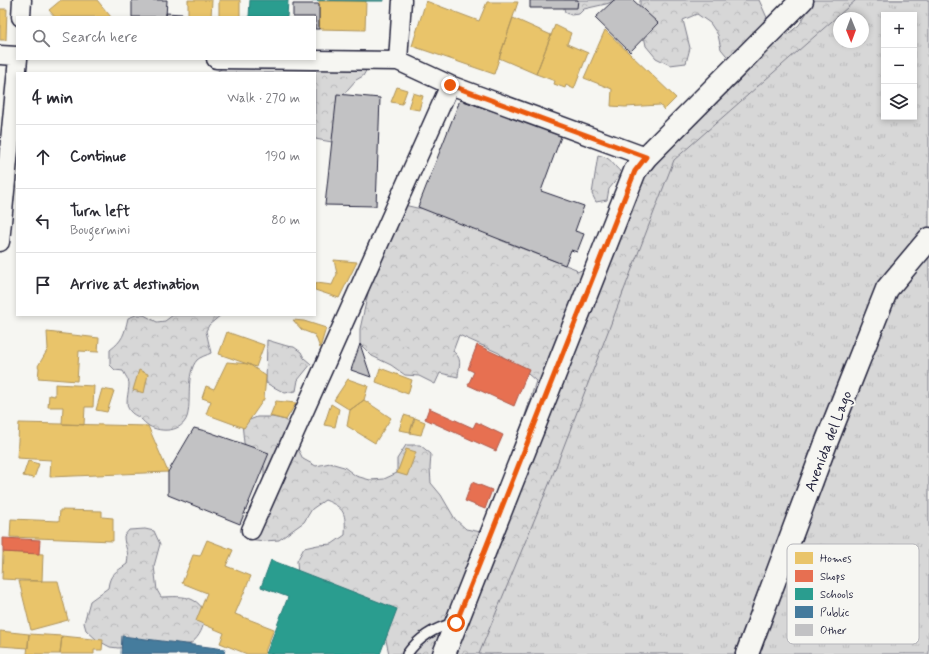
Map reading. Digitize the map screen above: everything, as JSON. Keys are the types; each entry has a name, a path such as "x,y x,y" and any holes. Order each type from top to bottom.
{"street":[{"path":"20,16 22,0"},
{"path":"398,61 402,0"},
{"path":"444,654 635,171 646,157 802,0"},
{"path":"0,55 16,58"},
{"path":"0,242 17,60"},
{"path":"307,60 398,61 450,85 646,157"},
{"path":"251,530 450,85"},
{"name":"Avenida del Lago","path":"788,544 826,443 887,289 929,239"},
{"name":"Avenida del Lago","path":"747,654 787,547"}],"lane":[{"path":"407,654 414,644 426,635 440,627 456,623"}],"green space":[{"path":"564,0 617,0 584,9 579,14 571,15 565,12 563,5"},
{"path":"640,0 759,0 774,33 788,34 799,25 815,0 929,0 917,12 881,12 881,21 869,44 869,12 833,12 833,48 867,48 551,654 389,654 383,627 298,577 297,561 304,548 332,544 345,535 345,521 343,512 337,506 325,500 312,509 304,522 279,540 264,541 248,539 248,524 264,482 264,466 253,456 244,443 242,423 257,417 272,417 286,420 295,432 297,447 303,459 316,466 330,463 344,467 356,476 370,480 384,479 397,473 397,459 406,445 420,445 431,454 431,483 441,495 455,519 466,529 481,532 522,425 536,381 528,374 514,367 499,353 459,335 453,351 459,360 458,377 440,373 435,384 419,376 405,375 391,365 372,356 360,344 360,329 368,293 365,289 404,205 417,208 455,207 492,227 500,240 576,269 577,272 584,269 593,258 620,204 731,61 721,49 718,35 710,23 697,14 683,20 690,48 686,63 670,65 656,58 646,46 640,16"},
{"path":"856,0 929,0 929,654 479,654 552,477 674,160 833,20 833,48 869,48 869,12 842,12"},
{"path":"316,50 367,69 363,76 356,80 341,97 351,125 332,142 316,139 316,72 216,72 227,65 316,60"},
{"path":"598,155 607,158 622,173 609,189 607,200 596,202 592,194"},
{"path":"133,316 146,316 157,322 165,321 172,316 220,316 209,325 206,331 211,353 198,359 193,366 190,380 187,417 181,426 171,430 159,430 149,426 133,414 128,408 128,379 123,371 115,370 110,365 110,350 122,337 128,318"},
{"path":"267,340 294,347 301,352 304,358 311,364 298,380 296,391 285,393 266,383"},
{"path":"145,529 154,531 160,544 154,566 157,590 161,597 186,597 199,604 203,609 204,622 202,628 199,635 190,644 118,648 110,647 97,640 86,630 84,623 90,601 108,588 112,576 127,564 128,555 124,536 129,530"}],"building: Homes":[{"path":"61,0 97,0 110,16 54,16 49,10"},
{"path":"188,0 212,0 211,16 188,16"},
{"path":"219,0 240,0 240,16 219,16"},
{"path":"319,1 366,1 365,30 319,29"},
{"path":"426,1 479,21 487,2 518,2 494,74 412,46"},
{"path":"0,9 7,9 6,40 0,40"},
{"path":"513,18 551,35 536,74 499,58"},
{"path":"555,25 571,33 567,44 588,53 574,89 566,85 565,88 554,84 555,81 536,74"},
{"path":"605,30 676,98 664,110 660,105 625,107 611,106 612,89 584,78"},
{"path":"397,87 407,90 402,104 391,102"},
{"path":"413,93 423,96 419,110 408,108"},
{"path":"334,260 357,262 339,298 316,290 317,283 332,285 337,274"},
{"path":"293,320 304,321 326,328 320,348 315,335 302,330"},
{"path":"47,332 99,338 98,352 79,351 77,381 38,378 38,366 48,349"},
{"path":"227,332 264,345 256,367 219,354"},
{"path":"227,362 249,364 266,376 264,399 244,428 206,414 211,401 202,398 206,386 214,389"},
{"path":"380,368 412,380 408,394 376,382"},
{"path":"139,370 148,374 144,393 133,390"},
{"path":"348,379 368,386 364,400 350,410 334,400"},
{"path":"55,384 94,386 93,407 85,407 84,425 62,424 63,407 48,407 49,395 55,396"},
{"path":"102,389 114,391 107,412 96,410"},
{"path":"364,400 391,418 375,443 347,426 350,410"},
{"path":"276,401 296,403 286,420 270,416"},
{"path":"331,404 339,409 335,427 324,425"},
{"path":"404,415 414,418 410,432 399,430"},
{"path":"415,418 425,422 421,435 410,433"},
{"path":"19,423 148,426 168,472 50,477 51,460 17,458"},
{"path":"406,449 416,452 407,476 397,473"},
{"path":"28,461 39,464 34,478 23,476"},
{"path":"60,510 102,511 102,517 113,518 113,541 10,537 11,519 59,521"},
{"path":"207,540 233,550 226,566 251,576 235,614 274,629 264,654 247,654 220,643 224,633 196,621 207,593 182,583 193,555 200,556"},
{"path":"3,552 43,554 42,581 2,579"},
{"path":"19,581 58,581 68,620 31,630"},
{"path":"0,631 29,634 28,648 0,646"},
{"path":"29,634 62,636 60,654 27,654"},
{"path":"62,636 103,640 102,650 94,650 94,654 60,654"}],"building: Shops":[{"path":"477,345 529,369 514,406 468,385 474,372 468,369"},
{"path":"429,408 473,428 476,422 503,435 496,451 425,419"},
{"path":"472,482 492,490 485,509 465,501"},
{"path":"3,538 40,540 39,554 3,552"}],"building: Schools":[{"path":"250,0 288,0 287,16 249,16"},
{"path":"302,0 384,0 384,1 366,1"},
{"path":"271,560 397,609 380,654 266,654 288,597 261,587"}],"building: Public":[{"path":"122,636 225,649 224,654 121,654"}],"building: Other":[{"path":"132,0 167,0 166,16 132,16"},
{"path":"530,0 578,0 577,8 530,8"},
{"path":"614,0 633,0 658,23 630,52 595,18"},
{"path":"293,4 319,4 319,29 316,29 316,16 293,16"},
{"path":"166,13 182,14 182,16 166,16"},
{"path":"337,94 380,98 376,206 325,205"},
{"path":"460,100 562,134 541,191 584,206 575,231 584,234 577,252 571,250 565,265 418,207"},
{"path":"360,344 371,377 351,370"},
{"path":"194,428 269,453 240,524 168,495 168,472"}],"route":[{"path":"450,85 646,157 635,171 456,623"}]}
